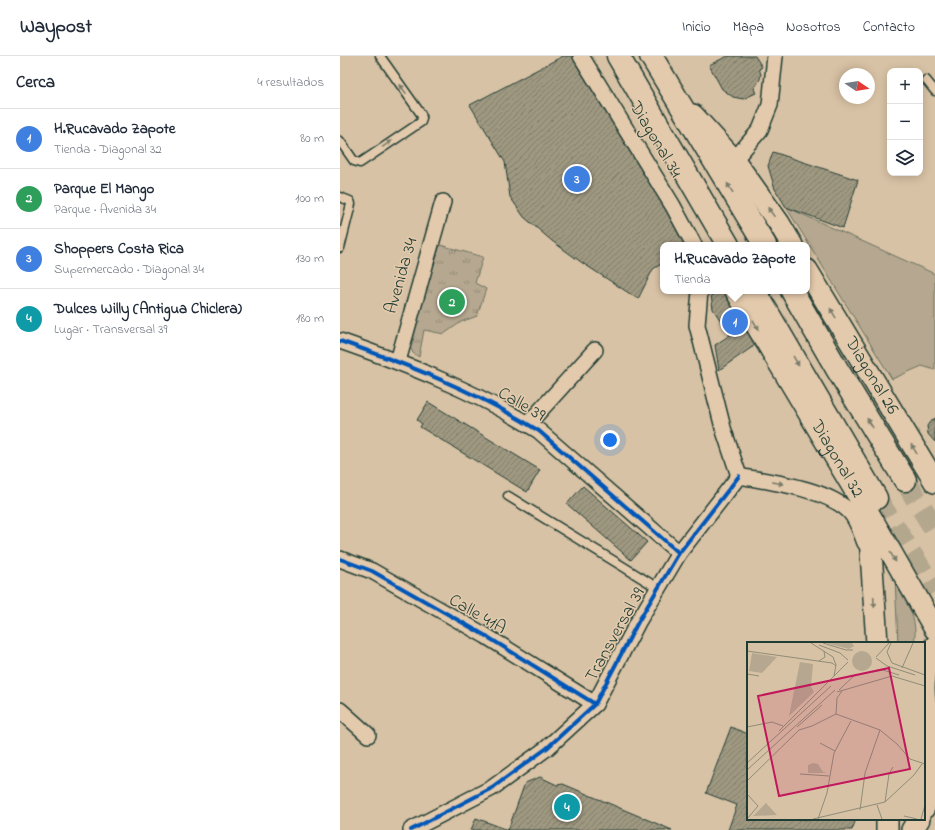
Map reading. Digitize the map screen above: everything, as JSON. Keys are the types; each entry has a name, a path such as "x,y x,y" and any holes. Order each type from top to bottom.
{"highway":[{"path":"618,56 726,242"},
{"path":"651,56 763,242"},
{"path":"757,294 870,503"},
{"path":"794,294 837,369 905,480"}],"main road":[{"path":"671,90 734,160 775,217 790,242"},
{"path":"697,192 714,242"},
{"name":"Diagonal 26","path":"810,275 935,482"},
{"name":"Diagonal 32","path":"738,294 870,503 935,630"},
{"path":"870,503 870,537 877,642"},
{"path":"925,673 929,656 935,646"},
{"path":"925,701 932,724 934,742 933,773 929,795 925,805"},
{"path":"912,830 918,820"}],"street":[{"name":"Diagonal 34","path":"581,56 673,206 692,242"},
{"path":"734,160 760,130 770,105 775,56"},
{"name":"Avenida 34","path":"398,361 443,202"},
{"path":"700,294 697,325 723,428 739,476 792,485 813,492 840,504 849,511 853,517 871,557"},
{"name":"Calle 39","path":"340,341 398,361 466,390 528,424 539,431 679,553"},
{"path":"528,424 595,350"},
{"name":"Transversal 39","path":"411,830 492,788 548,748 594,704 638,622 679,553 739,476"},
{"name":"Calle 41A","path":"340,559 372,571 486,636 594,704"},
{"path":"340,710 368,735"}],"lane":[{"path":"340,141 354,162 360,163 421,122 421,114 380,56"},
{"path":"926,80 935,91"},
{"path":"340,197 350,201 351,204 340,248"},
{"path":"508,496 658,588"}],"green space":[{"path":"786,207 935,274 935,370 922,366 892,379 810,246 810,242 808,242"},
{"path":"440,245 483,257 475,283 486,289 477,316 461,322 444,334 424,330 419,357 413,353 409,345"},
{"path":"895,579 907,602 915,626 914,642 898,642"}],"building":[{"path":"563,56 574,56 685,242 660,242 660,265 653,269 638,299 581,262 552,241 524,217 510,197 505,162 470,105"},
{"path":"728,56 755,56 762,67 759,69 761,74 760,79 754,89 756,93 743,99 733,97 722,89 709,65"},
{"path":"773,152 858,180 843,228 786,207 775,189 768,166"},
{"path":"733,294 761,341 719,370 715,345 730,335 713,309 711,295"},
{"path":"428,402 540,470 527,492 420,427 422,424 417,420"},
{"path":"935,418 935,442 928,434 927,426"},
{"path":"583,486 647,542 631,560 567,504"},
{"path":"731,727 747,734 747,820 856,820 852,830 728,830 737,805 706,793"},
{"path":"540,777 557,785 563,784 672,830 508,830 525,783"},
{"path":"476,818 508,830 471,830"}],"tunnel":[{"path":"905,480 935,530"},
{"path":"876,498 935,592"}],"cycle path":[{"path":"340,341 442,380 491,404 539,431 679,553"},
{"path":"411,830 492,788 547,748 595,704 638,622 679,553 739,476"},
{"path":"340,559 372,571 486,636 595,704"}],"place":[{"name":"Shoppers Costa Rica","path":"577,179"},
{"name":"Parque El Mango","path":"452,302"},
{"name":"H.Rucavado Zapote","path":"735,322"},
{"name":"Dulces Willy (Antigua Chiclera)","path":"567,807"}]}
